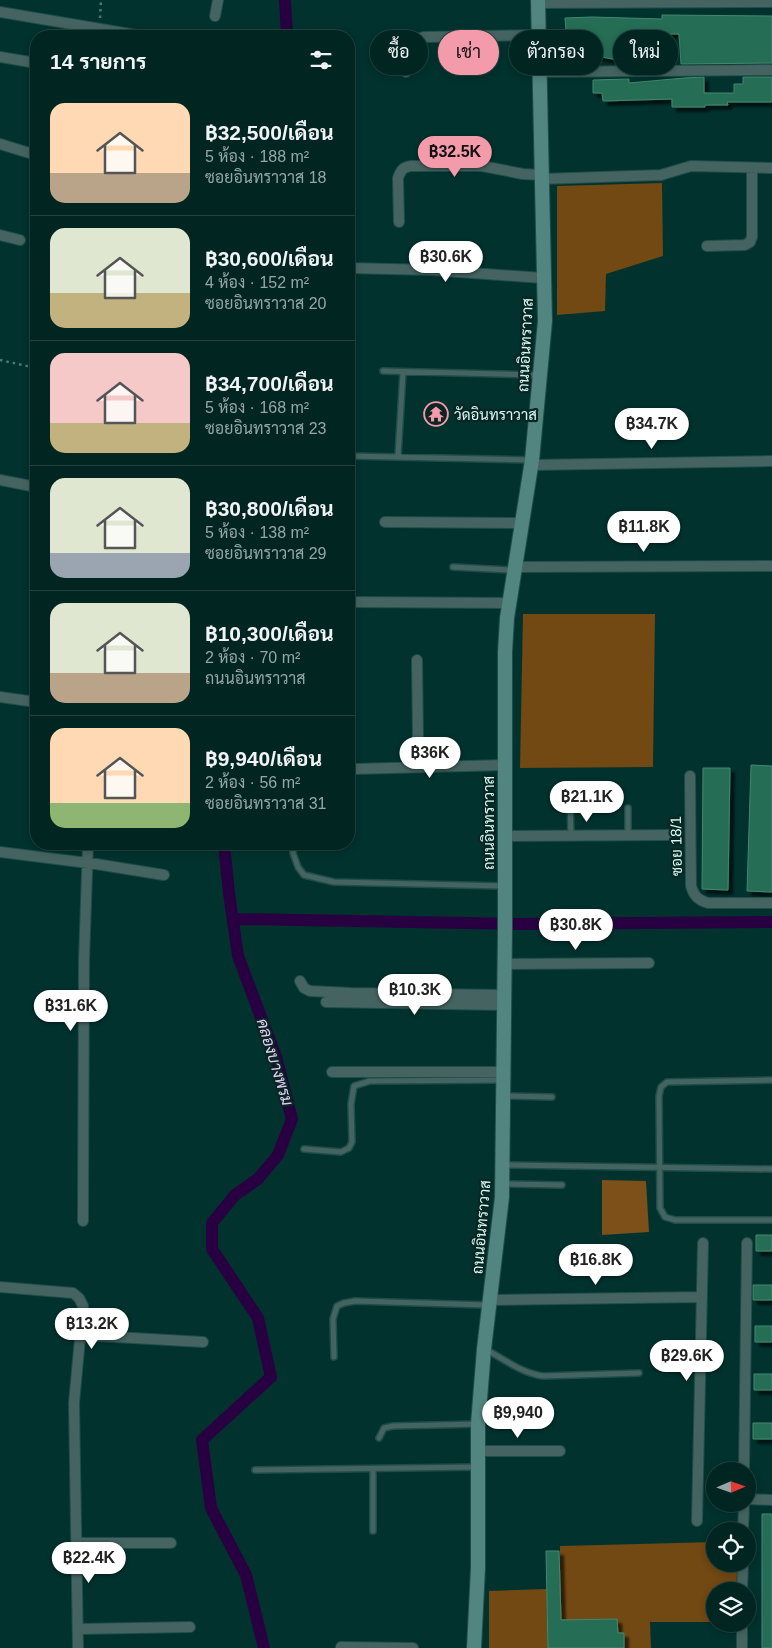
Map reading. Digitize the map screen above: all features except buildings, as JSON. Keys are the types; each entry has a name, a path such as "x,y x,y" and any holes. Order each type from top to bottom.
{"street":[{"path":"215,16 218,0"},
{"path":"538,1 772,2"},
{"name":"ถนนอินทราวาส","path":"538,1 539,30"},
{"path":"0,12 110,30"},
{"path":"428,37 509,36"},
{"path":"0,57 30,63"},
{"path":"603,71 772,70"},
{"name":"ถนนอินทราวาส","path":"474,1648 478,1568 478,1424 502,1184 505,923 505,652 510,603 532,462 545,321 539,75"},
{"path":"0,144 30,153"},
{"path":"399,222 398,178 404,167 482,166 541,177 661,175 691,166 772,168"},
{"path":"707,246 745,245 750,242 752,237 752,168"},
{"path":"0,235 20,240"},
{"path":"355,268 431,270 543,278"},
{"path":"532,462 772,460"},
{"path":"0,480 30,486"},
{"path":"386,522 523,523"},
{"path":"516,568 772,566"},
{"path":"355,602 510,603"},
{"path":"417,660 418,741 420,750 426,757 440,766"},
{"path":"0,697 30,701"},
{"path":"355,770 505,765"},
{"name":"ซอย 18/1","path":"690,776 692,886 694,895 708,903 772,903"},
{"path":"505,836 669,835"},
{"path":"83,1220 84,960 88,850"},
{"path":"0,852 164,875"},
{"path":"504,964 649,963"},
{"path":"300,981 304,988 310,991 504,1000"},
{"path":"326,1002 504,1000"},
{"path":"332,1072 503,1076"},
{"path":"697,1521 703,1242"},
{"path":"744,1462 747,1243"},
{"path":"0,1287 73,1294 79,1298 83,1306 74,1403 78,1648"},
{"path":"491,1302 702,1297"},
{"path":"80,1335 203,1342"},
{"path":"477,1451 560,1451"},
{"path":"756,1500 772,1500"},
{"path":"76,1543 171,1543"},
{"path":"78,1629 190,1627"},
{"path":"742,1632 742,1648"},
{"path":"341,1647 413,1648"}],"lane":[{"path":"384,371 540,374"},
{"path":"398,456 403,372"},
{"path":"355,456 532,462"},
{"path":"453,567 516,568"},
{"path":"570,801 571,836"},
{"path":"628,808 628,836"},
{"path":"293,850 298,868 304,875 334,882 504,886"},
{"path":"304,1149 341,1152 349,1148 352,1142 352,1095 354,1086 360,1083 370,1081 503,1076"},
{"path":"772,1080 667,1082 661,1087 659,1096 658,1168 660,1208 665,1217 675,1220 772,1220"},
{"path":"503,1096 552,1097"},
{"path":"502,1165 772,1169"},
{"path":"502,1184 562,1185"},
{"path":"334,1357 333,1319 337,1306 344,1302 491,1302"},
{"path":"484,1349 506,1360 521,1371 530,1374 543,1376 639,1373"},
{"path":"379,1438 384,1428 393,1426 478,1424"},
{"path":"256,1470 478,1467"},
{"path":"373,1469 373,1531"}],"path":[{"path":"99,28 101,0"},
{"path":"0,360 30,367"}],"shaded area":[{"path":"662,183 663,256 606,274 605,311 557,315 557,186"},
{"path":"523,614 655,614 653,767 520,768"},
{"path":"602,1180 646,1181 649,1232 602,1235"},
{"path":"706,1542 706,1572 738,1572 738,1582 706,1582 706,1622 650,1622 651,1648 489,1648 489,1591 547,1589 547,1620 560,1620 560,1546"}],"waterway":[{"name":"คลองบางพรม","path":"285,0 287,30"},
{"name":"คลองบางพรม","path":"225,850 238,956 276,1057 292,1119 278,1155 258,1179 235,1195 212,1223 212,1249 258,1318 271,1377 202,1440 211,1508 246,1575 264,1648"},
{"path":"233,919 518,924 772,922"}],"place":[{"name":"วัดอินทราวาส","path":"436,414"}]}
